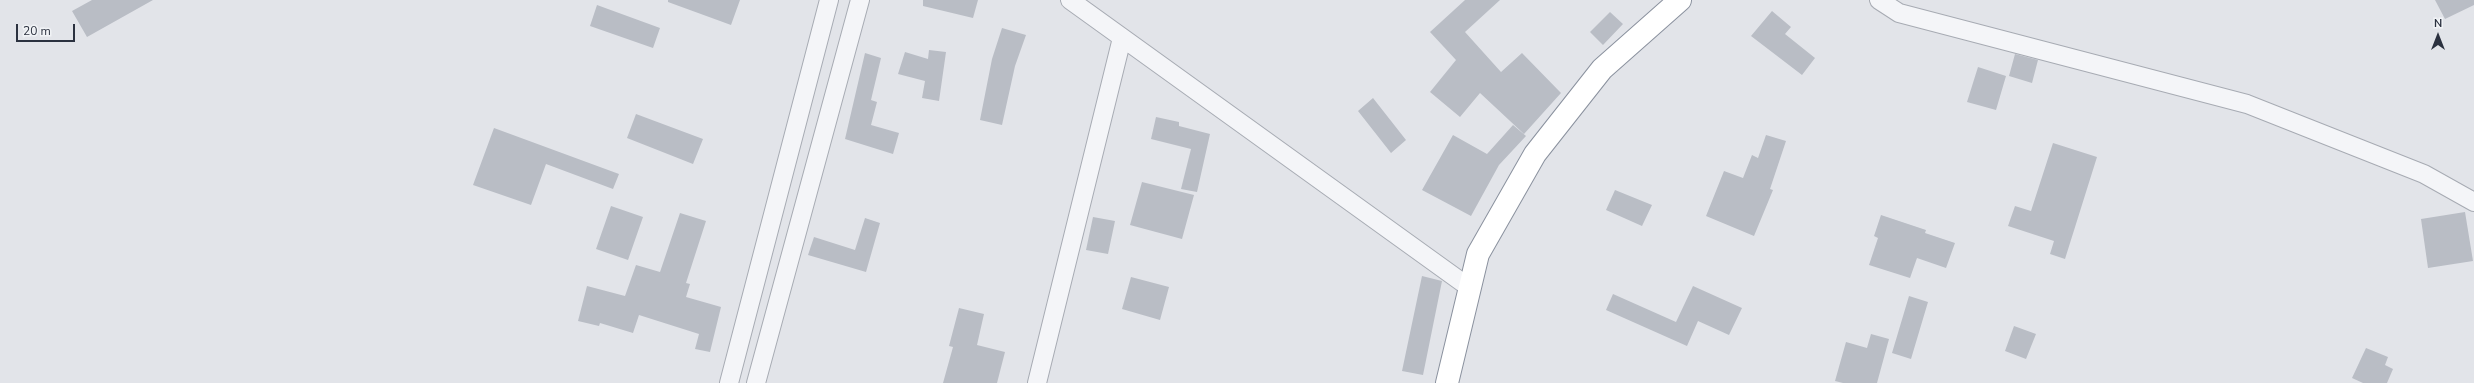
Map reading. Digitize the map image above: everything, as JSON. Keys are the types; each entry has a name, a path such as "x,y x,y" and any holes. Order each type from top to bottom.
{"highway":[{"path":"1447,383 1478,254 1535,154 1602,69 1680,0"}],"street":[{"path":"728,383 829,0"},
{"path":"756,383 860,0"},
{"path":"1070,0 1470,288"},
{"path":"1879,0 1899,12 2247,104 2424,174 2474,202"},
{"path":"1037,383 1122,38"}],"building":[{"path":"92,0 153,0 87,37 72,11"},
{"path":"668,0 740,0 731,25 668,2"},
{"path":"923,0 978,0 973,18 923,6"},
{"path":"1465,0 1500,0 1465,32 1501,72 1522,53 1561,93 1524,134 1480,93 1460,117 1430,92 1456,60 1430,32"},
{"path":"2435,0 2474,0 2474,5 2445,19"},
{"path":"597,5 660,28 653,48 590,26"},
{"path":"1772,11 1791,27 1785,34 1815,58 1802,75 1751,36"},
{"path":"1610,12 1623,24 1603,45 1590,32"},
{"path":"1002,28 1026,35 1015,66 1002,125 980,120 992,59"},
{"path":"929,50 946,52 939,101 922,98 925,81 898,74 905,52 928,59"},
{"path":"865,53 881,58 871,100 877,102 871,125 899,133 893,154 845,139"},
{"path":"2015,54 2038,60 2032,83 2009,76"},
{"path":"1978,67 2006,76 1996,110 1967,102"},
{"path":"1373,98 1406,140 1391,153 1358,111"},
{"path":"636,114 703,139 693,164 627,138"},
{"path":"1156,117 1179,122 1179,126 1210,134 1197,192 1181,189 1191,149 1151,139"},
{"path":"1513,125 1526,136 1499,165 1471,216 1422,190 1453,135 1487,154"},
{"path":"494,128 619,174 613,189 546,164 531,205 473,185"},
{"path":"1766,135 1786,141 1770,189 1773,190 1754,236 1706,216 1724,171 1743,178 1752,155 1758,158"},
{"path":"2053,143 2097,157 2065,259 2050,254 2054,241 2008,226 2015,206 2031,211"},
{"path":"1142,182 1194,195 1182,239 1130,225"},
{"path":"1615,190 1652,205 1642,226 1606,210"},
{"path":"611,206 643,217 628,260 596,249"},
{"path":"2465,212 2473,261 2428,268 2421,219"},
{"path":"680,213 706,221 686,283 690,284 686,297 721,307 710,352 695,349 699,334 639,315 633,333 600,323 599,326 578,321 587,286 625,296 636,265 660,272"},
{"path":"1881,215 1926,230 1925,233 1955,243 1946,268 1917,258 1910,278 1869,265 1878,238 1874,236"},
{"path":"1093,217 1115,221 1108,254 1086,250"},
{"path":"865,218 880,223 866,272 808,255 814,237 855,250"},
{"path":"1422,276 1442,281 1423,375 1402,371"},
{"path":"1131,277 1169,287 1160,320 1122,309"},
{"path":"1693,286 1742,308 1729,335 1698,321 1687,346 1606,310 1613,294 1676,322"},
{"path":"1909,296 1928,302 1911,359 1892,353"},
{"path":"959,308 984,314 977,345 1005,352 997,383 943,383 953,347 949,346"},
{"path":"2014,326 2036,334 2026,359 2005,351"},
{"path":"1871,334 1889,339 1877,383 1843,383 1835,381 1846,342 1867,348"},
{"path":"2366,348 2388,357 2385,365 2393,369 2387,383 2363,383 2352,378"}]}
